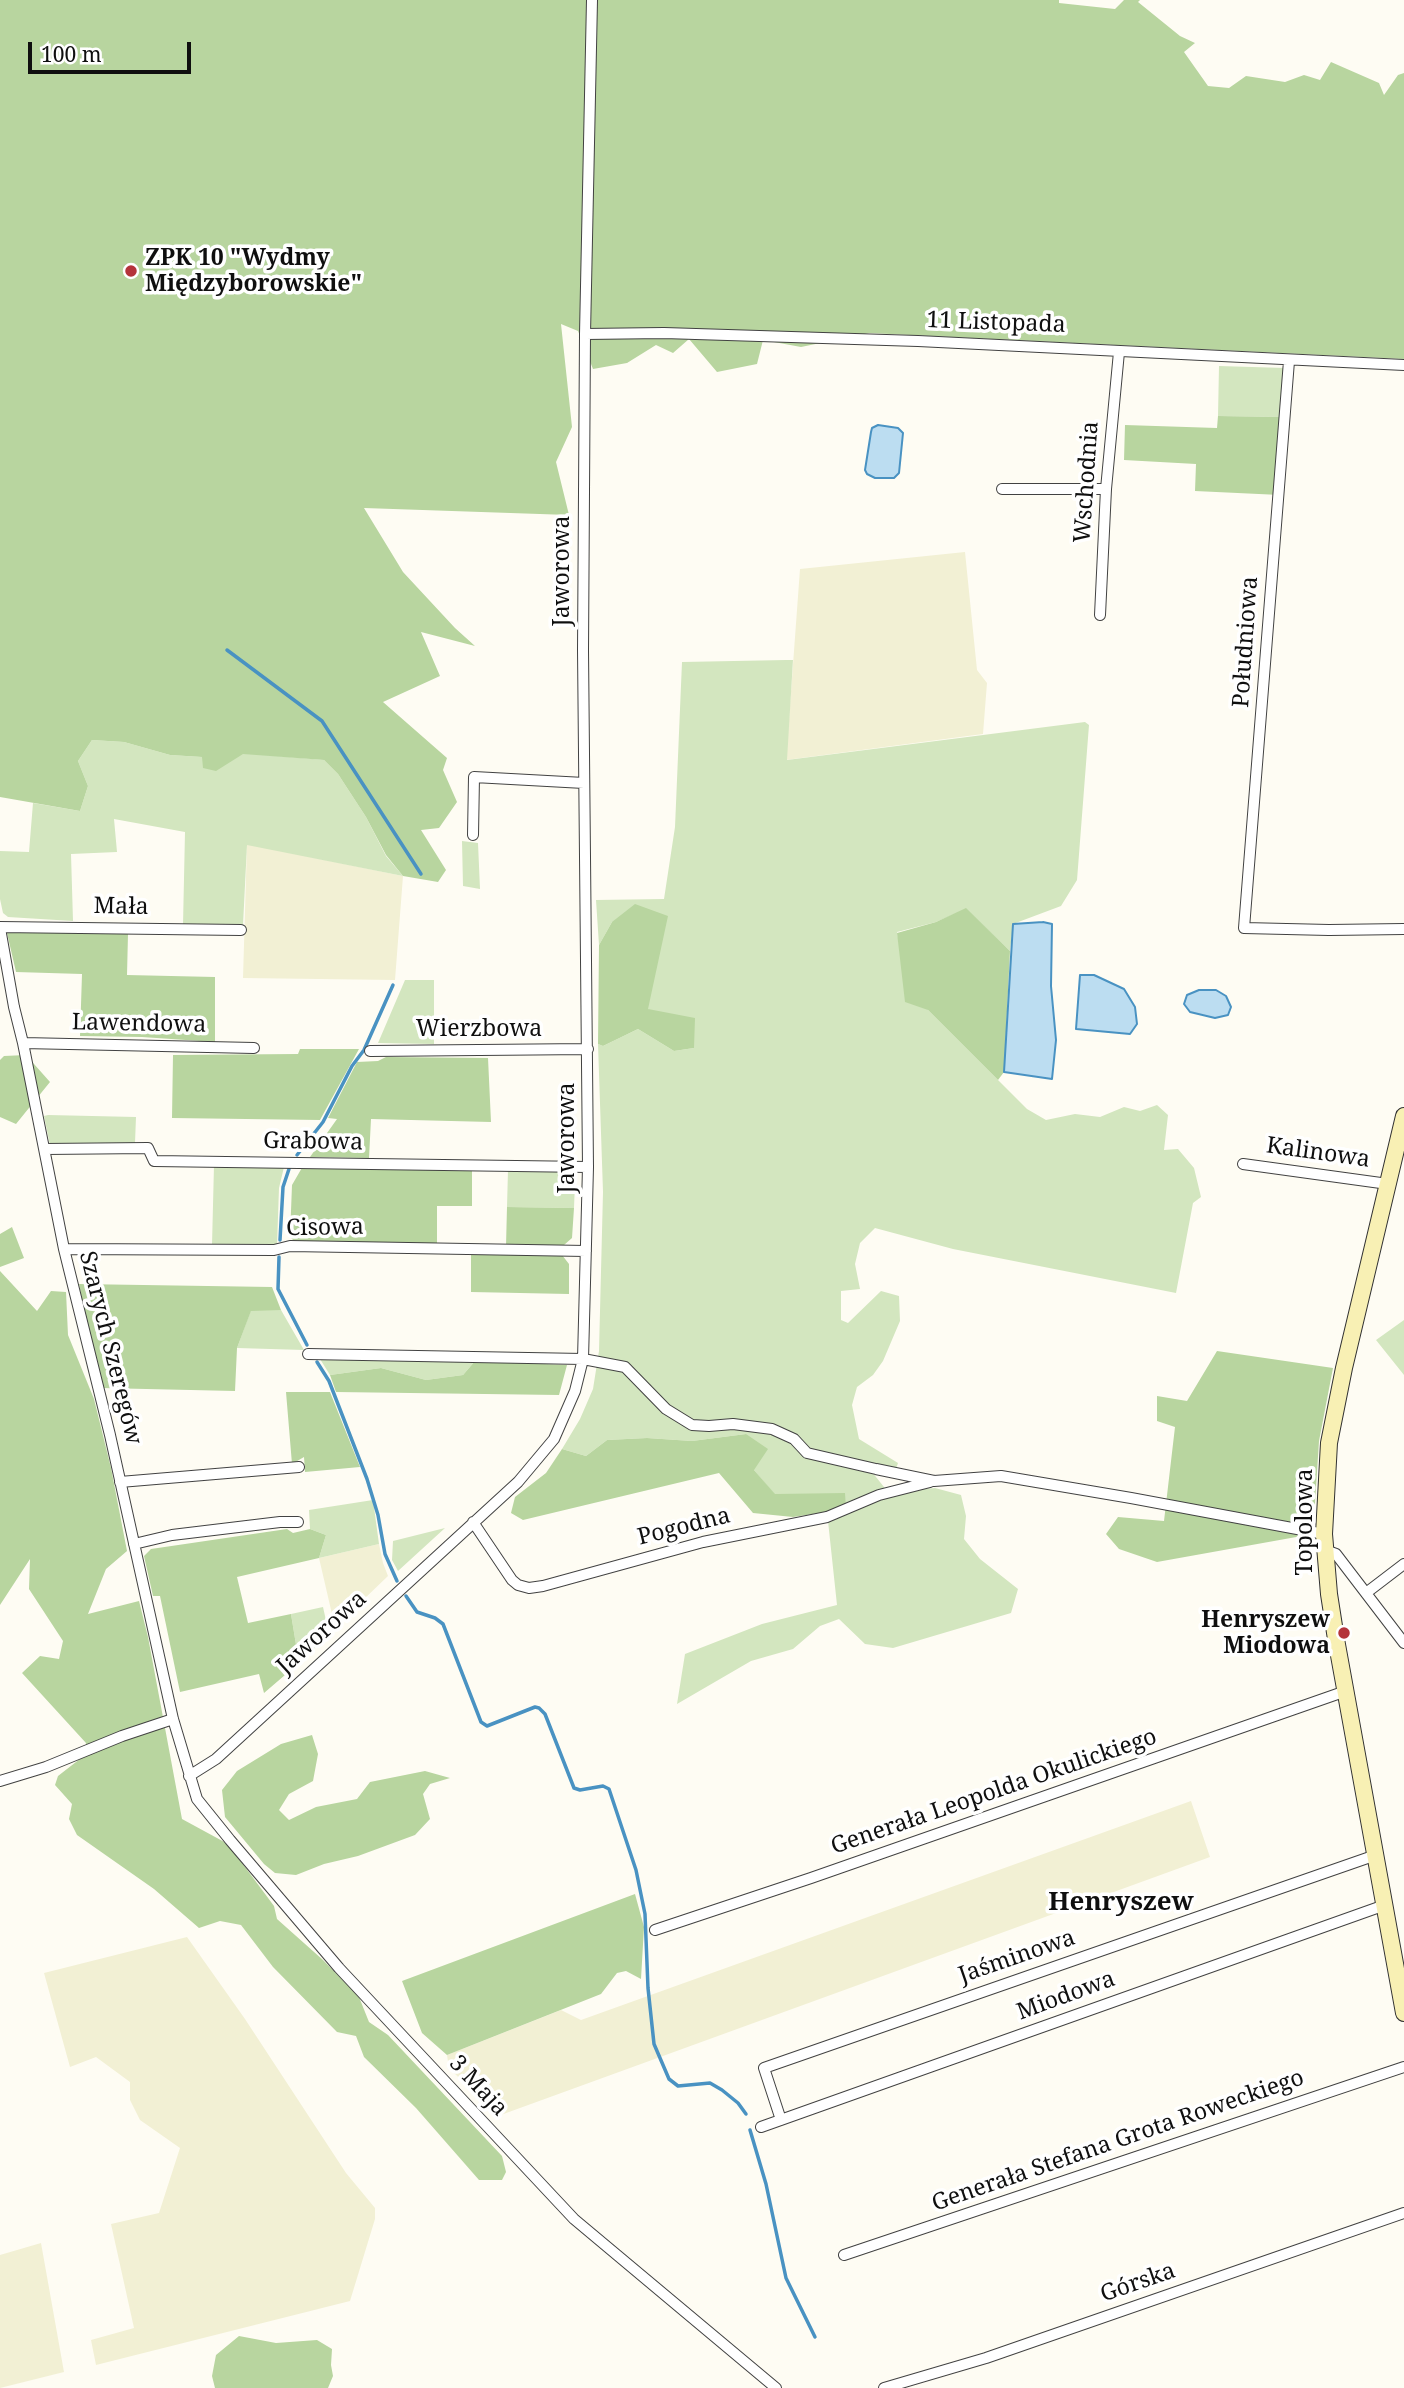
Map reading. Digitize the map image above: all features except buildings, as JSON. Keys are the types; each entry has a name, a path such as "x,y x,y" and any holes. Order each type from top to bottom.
{"street":[{"name":"Jaworowa","path":"189,1776 216,1759 518,1482 554,1439 575,1391 583,1359 588,1167 584,783 585,334 592,0"},
{"name":"11 Listopada","path":"585,334 664,333 918,341 1404,365"},
{"name":"Wschodnia","path":"1100,615 1119,352"},
{"name":"Południowa","path":"1289,360 1244,928 1404,929"},
{"path":"1002,489 1107,489"},
{"path":"473,835 474,777 584,783"},
{"name":"Mała","path":"0,928 241,930"},
{"name":"Szarych Szeregów","path":"0,928 64,1249 163,1664 173,1719 189,1776"},
{"name":"Lawendowa","path":"23,1043 254,1048"},
{"name":"Wierzbowa","path":"370,1051 588,1049"},
{"name":"Topolowa","path":"1404,1116 1344,1368 1329,1443 1324,1542 1331,1604 1404,2013"},
{"name":"Grabowa","path":"44,1149 148,1148 154,1161 588,1167"},
{"name":"Kalinowa","path":"1243,1164 1388,1184"},
{"name":"Cisowa","path":"64,1249 274,1250 290,1246 586,1251"},
{"path":"308,1353 583,1359 625,1367 666,1409 692,1424 733,1424 772,1429 794,1438 807,1452 934,1481 1000,1476 1131,1497 1324,1542 1404,1643"},
{"path":"120,1482 299,1467"},
{"name":"Pogodna","path":"473,1522 518,1586 543,1587 703,1542 827,1517 879,1495 934,1481"},
{"path":"134,1544 172,1535 298,1522"},
{"path":"1366,1593 1404,1564"},
{"name":"Generała Leopolda Okulickiego","path":"655,1930 1346,1691"},
{"path":"0,1781 47,1767 122,1736 173,1719"},
{"name":"3 Maja","path":"189,1776 197,1799 204,1809 339,1968 574,2219 776,2388"},
{"name":"Jaśminowa","path":"781,2120 764,2068 1376,1855"},
{"name":"Miodowa","path":"761,2127 1385,1905"},
{"name":"Generała Stefana Grota Roweckiego","path":"844,2256 1404,2067"},
{"name":"Górska","path":"884,2388 986,2358 1404,2213"}],"shaded area":[{"path":"965,552 977,670 987,683 983,734 786,760 800,569"},
{"path":"247,844 403,876 395,980 243,978"},
{"path":"379,1544 388,1576 335,1627 319,1558"},
{"path":"1191,1801 1210,1857 498,2116 449,2068 447,2055 561,2010 581,2020"},
{"path":"187,1937 245,2019 346,2173 375,2208 375,2219 350,2301 96,2365 91,2340 134,2328 111,2224 159,2213 180,2148 140,2120 130,2100 130,2082 96,2057 70,2067 44,1973"},
{"path":"41,2243 64,2372 0,2388 0,2255"}],"green space":[{"path":"0,0 1059,0 1059,3 1115,9 1124,0 1140,0 1138,2 1180,36 1195,43 1184,52 1208,86 1229,88 1246,76 1285,82 1304,75 1320,80 1331,62 1379,83 1384,95 1398,75 1404,73 1404,359 869,333 801,347 763,340 757,364 717,372 689,339 673,353 656,345 627,363 593,369 578,331 561,324 572,427 556,462 569,515 364,508 403,572 475,646 421,632 440,676 383,702 447,758 443,770 457,802 439,828 421,830 446,870 438,882 403,876 386,855 366,817 338,774 324,760 243,754 216,771 203,768 202,757 170,755 124,742 92,740 78,761 88,786 80,811 0,797"},
{"path":"1219,366 1285,368 1283,417 1218,416"},
{"path":"1218,416 1283,417 1280,495 1195,491 1196,464 1124,460 1125,425 1217,428"},
{"path":"793,660 787,760 1085,722 1089,725 1077,880 1061,906 1013,924 1010,951 966,909 936,922 897,932 901,956 928,1010 1027,1109 1046,1120 1075,1114 1100,1117 1124,1107 1140,1111 1157,1105 1168,1115 1164,1150 1178,1149 1194,1168 1201,1197 1193,1203 1176,1293 953,1249 875,1228 860,1243 855,1264 860,1289 841,1291 841,1320 848,1323 881,1291 899,1296 900,1321 883,1361 873,1375 857,1387 852,1405 859,1439 898,1463 896,1469 872,1472 888,1492 935,1488 961,1495 966,1516 964,1539 980,1559 1018,1589 1011,1613 893,1648 865,1644 839,1619 820,1626 793,1649 751,1661 677,1704 685,1654 762,1624 837,1605 828,1521 846,1509 775,1495 754,1470 746,1434 692,1441 647,1438 607,1440 586,1456 562,1449 580,1419 593,1389 599,1351 603,1192 598,1044 603,1046 638,1029 674,1051 694,1048 648,1009 612,922 599,945 596,900 664,899 675,827 682,662"},
{"path":"92,740 124,742 170,755 202,757 243,753 324,760 338,774 366,817 386,856 403,876 247,845 243,925 183,925 185,832 114,819 117,852 71,854 73,921 8,917 3,913 0,899 0,851 29,852 33,803 80,811 88,786 78,761"},
{"path":"462,841 478,843 480,889 463,886"},
{"path":"635,904 668,916 648,1009 695,1018 694,1048 674,1051 638,1029 603,1046 598,1044 599,945 612,922"},
{"path":"966,908 1010,951 1004,1072 998,1080 928,1010 905,1002 897,933 936,922"},
{"path":"11,930 128,934 127,975 215,977 215,1042 80,1036 82,974 16,972 7,933"},
{"path":"405,980 434,980 434,1044 378,1043"},
{"path":"300,1049 359,1049 320,1120 172,1118 173,1055 298,1054"},
{"path":"26,1055 50,1082 16,1124 0,1117 0,1060 4,1056"},
{"path":"386,1057 488,1058 491,1122 371,1119 369,1158 310,1157 337,1119 328,1118 357,1062 378,1061"},
{"path":"44,1116 136,1117 135,1143 50,1145"},
{"path":"214,1165 284,1167 279,1188 277,1246 212,1245"},
{"path":"303,1166 472,1170 472,1206 437,1206 437,1244 294,1241 290,1237 292,1185"},
{"path":"508,1170 566,1172 575,1182 574,1208 507,1207"},
{"path":"507,1207 574,1208 572,1238 564,1245 506,1246"},
{"path":"12,1227 24,1258 0,1267 0,1234"},
{"path":"471,1255 562,1255 569,1264 569,1294 471,1292"},
{"path":"0,1271 37,1311 51,1291 66,1292 68,1335 94,1399 127,1551 106,1569 88,1614 139,1601 182,1819 228,1844 274,1906 277,1919 359,1997 369,2022 388,2035 502,2156 506,2172 502,2180 479,2180 416,2108 364,2057 356,2036 337,2032 273,1967 241,1925 220,1921 199,1928 154,1889 77,1835 69,1819 72,1804 55,1785 58,1776 85,1755 86,1743 22,1673 40,1656 59,1659 63,1641 29,1589 30,1559 0,1605"},
{"path":"79,1284 272,1287 281,1310 251,1311 237,1348 235,1391 102,1388 91,1348"},
{"path":"251,1310 281,1310 304,1350 237,1348"},
{"path":"1404,1320 1404,1375 1376,1340"},
{"path":"1217,1351 1333,1368 1319,1441 1313,1534 1157,1562 1119,1549 1106,1534 1118,1517 1164,1521 1175,1427 1157,1421 1157,1396 1187,1401"},
{"path":"320,1359 475,1361 463,1375 426,1380 381,1368 330,1375"},
{"path":"475,1361 567,1365 559,1395 336,1392 330,1375 381,1368 426,1380 463,1375"},
{"path":"286,1392 330,1392 360,1467 305,1472 304,1457 292,1464"},
{"path":"746,1434 768,1449 754,1470 775,1494 845,1493 846,1509 793,1517 753,1513 719,1473 523,1520 511,1513 515,1497 546,1473 562,1449 586,1456 607,1440 647,1438 692,1441"},
{"path":"373,1500 379,1544 319,1558 326,1535 310,1529 309,1510"},
{"path":"445,1528 398,1571 392,1560 393,1541"},
{"path":"287,1529 293,1533 310,1529 326,1535 319,1558 237,1577 248,1623 291,1614 299,1663 264,1693 259,1674 180,1692 160,1596 153,1596 144,1556 151,1549"},
{"path":"323,1607 329,1634 299,1663 291,1614"},
{"path":"312,1735 318,1754 313,1781 289,1794 279,1810 289,1820 316,1807 357,1799 370,1782 425,1771 450,1778 430,1784 423,1794 430,1819 415,1835 358,1856 324,1864 296,1875 275,1873 264,1864 225,1817 222,1790 237,1771 281,1744"},
{"path":"635,1894 644,1927 641,1979 626,1971 617,1973 601,1994 447,2055 422,2033 402,1981"},
{"path":"239,2336 276,2343 317,2340 332,2349 333,2376 328,2388 215,2388 212,2376 216,2355"}],"water":[{"path":"878,425 898,428 903,433 899,473 894,478 875,478 865,470 872,428"},
{"path":"1013,924 1052,924 1051,986 1056,1040 1052,1079 1004,1072"},
{"path":"1080,975 1094,975 1124,989 1135,1007 1137,1024 1130,1034 1076,1029"},
{"path":"1199,990 1216,990 1226,996 1231,1007 1228,1015 1215,1018 1190,1012 1184,1004 1187,995"}],"waterway":[{"path":"227,650 322,721 421,874"},
{"path":"297,1155 323,1122 352,1066 364,1050 393,985"},
{"path":"280,1240 283,1187 289,1169"},
{"path":"279,1257 278,1289 307,1345"},
{"path":"317,1362 329,1381 367,1479 378,1515 385,1554 397,1581"},
{"path":"406,1596 417,1612 443,1624 481,1722 487,1726 535,1707 539,1708 545,1714 574,1788 580,1790 603,1786 609,1789 636,1870 645,1914 648,1988 654,2044 669,2079 678,2086 710,2083 738,2103 746,2114"},
{"path":"750,2130 766,2184 786,2278 815,2337"}],"place":[{"name":"ZPK 10 \"Wydmy Międzyborowskie\"","path":"131,271"},
{"name":"Henryszew Miodowa","path":"1344,1633"}],"district":[{"name":"Henryszew","path":"1121,1903"}]}
